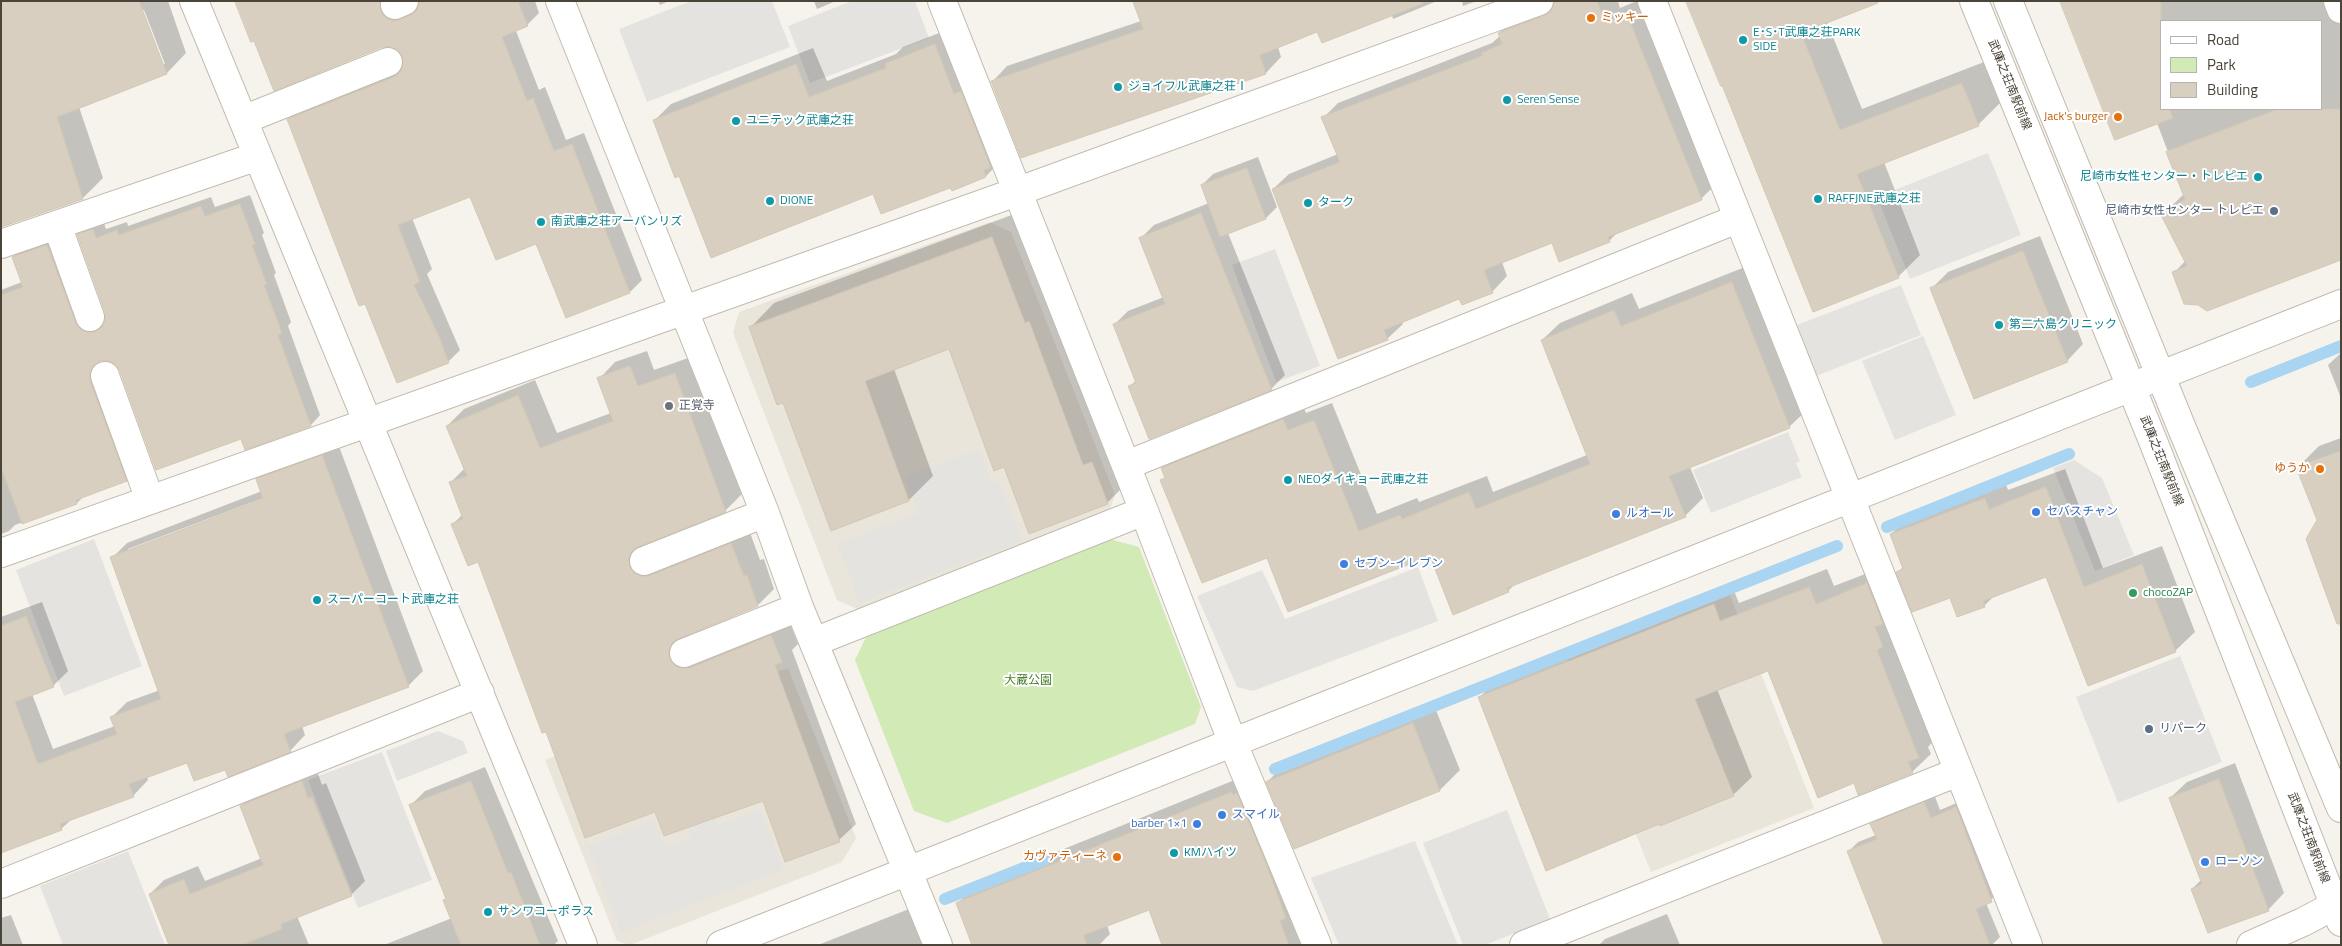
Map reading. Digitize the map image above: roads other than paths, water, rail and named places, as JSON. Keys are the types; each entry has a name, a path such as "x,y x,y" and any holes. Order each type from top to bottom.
{"street":[{"path":"194,1 583,945"},
{"path":"560,1 764,513 799,607 938,945"},
{"path":"942,1 1019,191 1232,741 1317,945"},
{"path":"1,553 682,309 1019,191 1539,1"},
{"path":"1652,1 1848,498 2028,945"},
{"name":"武庫之荘南駅前線","path":"1974,1 2132,388 2338,910"},
{"path":"2008,1 2161,376 2341,808"},
{"path":"2338,1 2341,9"},
{"path":"243,120 388,62"},
{"path":"1,244 258,156"},
{"path":"1126,466 1737,219"},
{"path":"57,225 90,317"},
{"path":"720,945 2341,304"},
{"path":"106,376 150,500"},
{"path":"814,642 1144,511"},
{"path":"644,562 764,513"},
{"path":"684,652 799,607"},
{"path":"1,884 480,693"},
{"path":"1524,945 1958,772"},
{"path":"2251,945 2303,922 2338,910"}],"waterway":[{"path":"2251,382 2341,346"},
{"path":"1887,527 2069,454"},
{"path":"1275,769 1837,546"},
{"path":"945,899 1044,860"}],"place":[{"name":"ミッキー","path":"1591,18"},
{"name":"E･S･T武庫之荘PARK SIDE","path":"1743,40"},
{"name":"ジョイフル武庫之荘Ⅰ","path":"1118,87"},
{"name":"Seren Sense","path":"1507,100"},
{"name":"Jack's burger","path":"2118,117"},
{"name":"ユニテック武庫之荘","path":"736,121"},
{"name":"尼崎市女性センター・トレピエ","path":"2258,177"},
{"name":"RAFFJNE武庫之荘","path":"1818,199"},
{"name":"DIONE","path":"770,201"},
{"name":"ターク","path":"1308,203"},
{"name":"尼崎市女性センター トレピエ","path":"2274,211"},
{"name":"南武庫之荘アーバンリズ","path":"541,222"},
{"name":"第二六島クリニック","path":"1999,325"},
{"name":"正覚寺","path":"669,406"},
{"name":"ゆうか","path":"2320,469"},
{"name":"NEOダイキョー武庫之荘","path":"1288,480"},
{"name":"セバスチャン","path":"2036,512"},
{"name":"ルオール","path":"1616,514"},
{"name":"セブン-イレブン","path":"1344,564"},
{"name":"chocoZAP","path":"2133,593"},
{"name":"スーパーコート武庫之荘","path":"317,600"},
{"name":"リパーク","path":"2149,729"},
{"name":"スマイル","path":"1222,815"},
{"name":"barber 1×1","path":"1197,824"},
{"name":"KMハイツ","path":"1174,853"},
{"name":"カヴァティーネ","path":"1117,857"},
{"name":"ローソン","path":"2205,862"},
{"name":"サンワコーポラス","path":"488,912"}],"park label":[{"name":"大蔵公園","path":"1028,681"}]}
